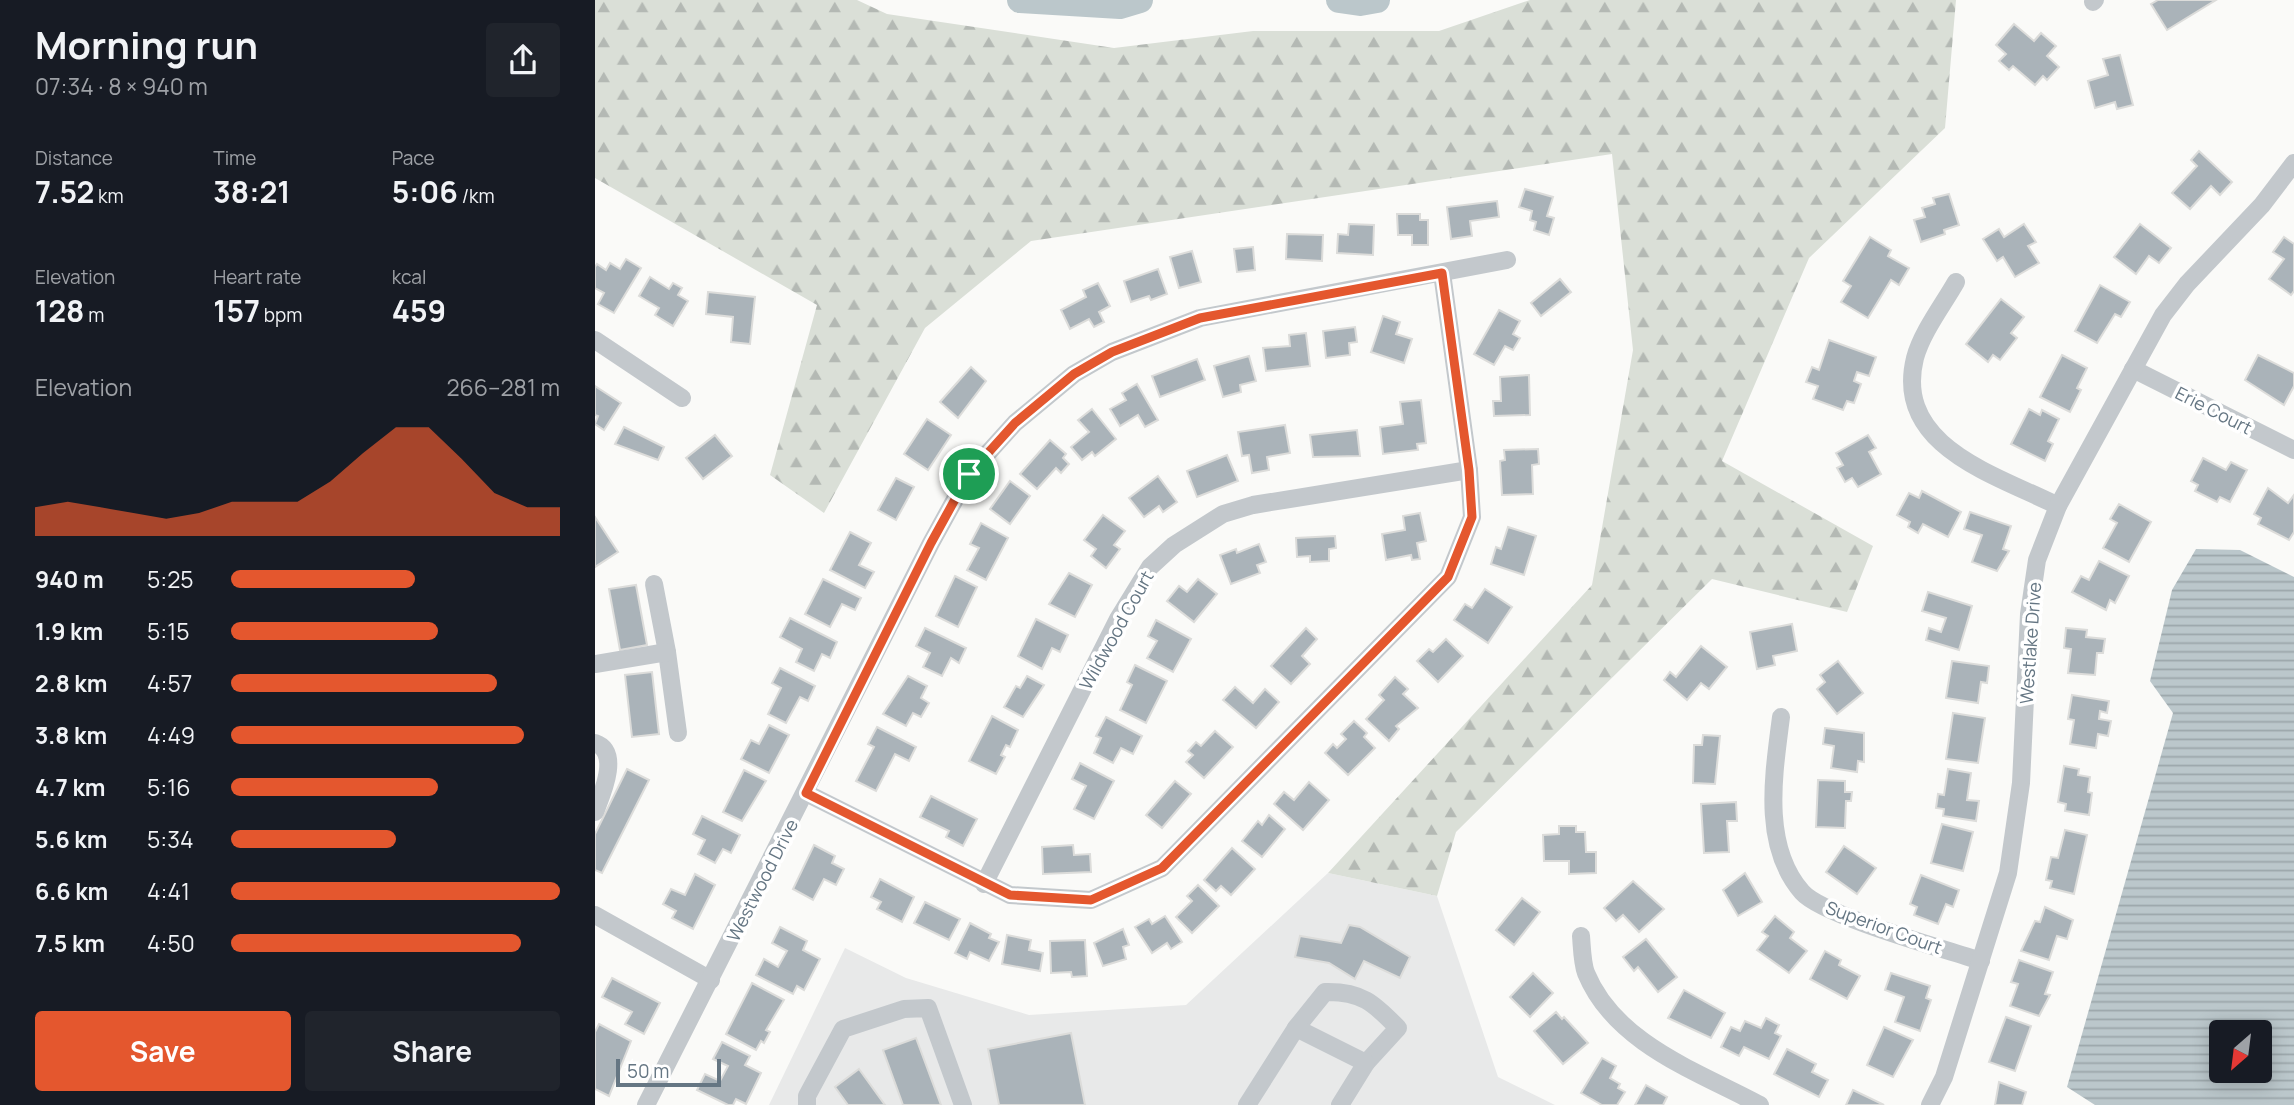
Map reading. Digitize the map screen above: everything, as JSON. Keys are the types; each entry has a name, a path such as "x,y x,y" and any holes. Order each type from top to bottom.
{"street":[{"name":"Westlake Drive","path":"1930,1105 1944,1077 2008,873 2021,783 2029,614 2037,560 2058,506 2164,315 2187,284 2288,185 2294,163"},
{"name":"Westwood Drive","path":"646,1105 931,543 969,474 1015,423 1074,374 1112,352 1200,318 1507,260"},
{"path":"806,793 1010,895 1091,900 1162,868 1448,577 1472,517 1469,470 1442,273"},
{"path":"1956,282 1915,356 1912,383 1916,407 1924,426 1945,450 2058,506"},
{"path":"595,340 682,398"},
{"name":"Erie Court","path":"2133,369 2294,450"},
{"name":"Wildwood Court","path":"984,884 1118,619 1150,567 1174,545 1223,514 1253,505 1469,470"},
{"path":"654,584 678,733"},
{"path":"595,664 667,653"},
{"name":"Superior Court","path":"1781,717 1773,785 1777,839 1788,873 1804,894 1829,910 1981,961"},
{"path":"595,812 607,775 602,749"},
{"path":"595,915 711,979"},
{"path":"1581,936 1586,973 1609,1008 1639,1041 1760,1105"},
{"path":"1247,1105 1296,1028 1325,992 1347,991 1376,1005 1398,1028 1366,1063 1340,1105"},
{"path":"807,1105 807,1096 843,1029 904,1009 928,1008 963,1105"},
{"path":"1296,1028 1366,1063"}],"shaded area":[{"path":"2196,549 2240,550 2294,577 2294,1105 2095,1105 2067,1087 2173,713 2150,681 2172,590"},
{"path":"1328,873 1437,896 1498,1077 1555,1105 769,1105 845,948 906,978 1029,1015 1186,1005"}],"green space":[{"path":"595,0 857,0 887,14 1114,48 1253,31 1439,31 1530,0 1956,0 1945,128 1809,258 1722,461 1873,546 1847,612 1712,579 1456,832 1437,896 1328,873 1592,585 1633,350 1612,154 1031,241 925,328 824,513 770,475 817,305 595,178"}],"building":[{"path":"2158,0 2216,0 2167,30 2151,4"},
{"path":"2014,24 2034,41 2041,33 2056,46 2047,56 2059,67 2047,80 2043,76 2035,85 2013,66 2009,70 1999,61 2006,54 1996,45"},
{"path":"2120,55 2133,105 2117,109 2115,102 2095,108 2088,81 2108,75 2103,59"},
{"path":"2199,151 2232,182 2220,195 2211,186 2190,209 2172,193 2197,166 2191,160"},
{"path":"1525,189 1553,197 1547,216 1554,218 1549,235 1534,230 1536,222 1530,220 1532,211 1519,207"},
{"path":"1949,194 1959,225 1944,230 1945,234 1921,242 1914,220 1925,217 1922,208 1935,204 1933,198"},
{"path":"1497,201 1499,217 1470,221 1472,236 1451,239 1447,207"},
{"path":"1397,214 1420,214 1420,220 1428,220 1428,245 1412,245 1412,235 1398,235"},
{"path":"1349,224 1374,225 1373,255 1337,253 1338,234 1348,235"},
{"path":"2024,224 2036,242 2028,246 2039,263 2015,277 2003,257 1997,261 1983,239 1999,229 2004,237"},
{"path":"2140,224 2171,248 2159,263 2149,256 2136,274 2114,257"},
{"path":"1287,234 1323,235 1322,261 1286,259"},
{"path":"1870,237 1891,250 1888,256 1909,268 1899,285 1891,280 1868,318 1841,302 1851,286 1843,281"},
{"path":"2284,237 2294,244 2294,291 2291,295 2269,279 2284,259 2273,252"},
{"path":"1253,247 1255,270 1237,272 1234,249"},
{"path":"1192,251 1201,282 1179,288 1170,257"},
{"path":"626,259 641,268 614,313 598,304 604,293 595,288 595,267 597,264 606,270 610,263 620,269"},
{"path":"1158,269 1167,294 1151,300 1149,296 1131,302 1124,281"},
{"path":"650,277 669,289 673,283 682,288 678,295 688,301 673,326 655,315 659,308 639,296"},
{"path":"1560,279 1571,292 1541,316 1531,303"},
{"path":"1098,283 1110,306 1099,312 1104,322 1094,327 1089,319 1070,329 1061,310 1086,297 1083,290"},
{"path":"2100,285 2130,302 2121,317 2115,314 2097,343 2075,331"},
{"path":"708,292 755,297 750,344 731,342 733,317 706,314"},
{"path":"2001,299 2024,317 2011,333 2017,338 2000,360 1993,355 1988,362 1966,344"},
{"path":"1499,310 1520,321 1513,334 1520,338 1513,350 1505,346 1494,365 1474,354"},
{"path":"1383,316 1400,322 1396,334 1412,339 1404,363 1371,352"},
{"path":"1355,327 1357,342 1349,343 1350,355 1326,358 1323,331"},
{"path":"1306,333 1310,366 1266,371 1263,348 1290,346 1289,335"},
{"path":"1829,340 1876,357 1869,376 1857,372 1854,381 1861,384 1854,403 1847,401 1843,410 1813,399 1818,386 1806,382 1812,367 1819,370"},
{"path":"2062,355 2087,368 2077,388 2081,390 2070,412 2040,397"},
{"path":"2258,355 2294,373 2294,386 2284,405 2245,380"},
{"path":"1249,356 1256,381 1240,385 1241,392 1223,397 1214,366"},
{"path":"1197,359 1205,380 1160,397 1152,376"},
{"path":"971,367 986,381 958,418 940,402"},
{"path":"1529,375 1530,415 1494,416 1493,401 1501,401 1500,377"},
{"path":"1137,384 1158,420 1145,427 1138,415 1120,426 1110,409 1126,400 1122,393"},
{"path":"595,386 621,403 604,430 595,424 598,416 595,415"},
{"path":"1421,400 1426,443 1417,444 1418,450 1383,454 1380,427 1403,424 1400,402"},
{"path":"1092,409 1116,439 1095,456 1092,452 1082,460 1071,447 1089,432 1078,420"},
{"path":"2029,409 2040,415 2042,410 2059,419 2048,441 2053,444 2045,461 2011,444"},
{"path":"927,419 951,435 928,470 904,454"},
{"path":"1285,425 1290,453 1267,457 1269,470 1252,473 1249,455 1242,456 1238,432"},
{"path":"624,427 664,447 658,460 615,444"},
{"path":"1357,430 1360,456 1313,457 1310,435"},
{"path":"715,435 732,456 703,479 686,458"},
{"path":"1868,435 1876,448 1869,452 1881,474 1858,487 1852,478 1845,482 1837,468 1843,465 1836,453"},
{"path":"1050,440 1066,454 1063,458 1069,464 1061,473 1056,468 1037,489 1020,474"},
{"path":"1538,449 1539,464 1532,465 1533,494 1502,495 1500,461 1505,460 1504,450"},
{"path":"1227,455 1238,481 1197,497 1187,471"},
{"path":"2203,458 2226,470 2231,462 2247,470 2230,502 2220,497 2217,502 2195,491 2198,485 2191,481"},
{"path":"1158,476 1177,502 1163,512 1159,506 1144,517 1129,498"},
{"path":"896,478 914,487 896,520 878,510"},
{"path":"1010,481 1030,496 1010,524 990,509"},
{"path":"2268,488 2288,503 2294,495 2294,532 2289,540 2258,524 2261,518 2254,514"},
{"path":"1922,491 1961,512 1948,537 1923,524 1918,533 1908,527 1910,522 1897,515 1909,493 1919,498"},
{"path":"2119,504 2151,522 2129,562 2103,548 2117,523 2110,519"},
{"path":"1970,512 2011,526 2003,549 2009,551 1997,571 1972,562 1982,535 1964,529"},
{"path":"1420,513 1426,541 1417,543 1420,559 1412,560 1411,555 1386,560 1382,534 1405,530 1403,516"},
{"path":"1103,515 1125,531 1114,545 1120,549 1106,568 1091,556 1096,549 1084,540"},
{"path":"595,517 618,552 595,567"},
{"path":"981,523 1008,538 986,580 967,570 979,548 970,544"},
{"path":"1508,527 1536,536 1524,575 1491,564 1496,547 1501,549"},
{"path":"850,532 871,543 859,565 874,572 865,588 830,570"},
{"path":"1335,536 1336,548 1329,549 1329,561 1310,562 1310,556 1297,557 1296,538"},
{"path":"1259,544 1266,562 1257,565 1260,573 1231,584 1220,555 1236,549 1237,553"},
{"path":"2099,561 2129,576 2115,603 2110,600 2106,610 2072,592 2081,576 2089,580"},
{"path":"1069,573 1092,585 1075,617 1049,604"},
{"path":"955,576 977,587 958,627 936,616"},
{"path":"823,579 861,598 855,610 842,604 830,627 805,614"},
{"path":"1198,579 1217,594 1194,622 1167,601 1179,586 1187,592"},
{"path":"636,585 647,645 620,650 609,589"},
{"path":"1485,589 1512,607 1488,643 1454,620 1465,604 1472,608"},
{"path":"1928,592 1972,606 1959,650 1926,640 1929,628 1941,632 1946,618 1922,611"},
{"path":"790,618 837,642 830,658 822,654 814,671 796,662 802,649 780,637"},
{"path":"1036,619 1068,635 1060,652 1052,648 1042,669 1018,656"},
{"path":"1156,620 1191,639 1173,672 1147,658 1157,641 1148,636"},
{"path":"1792,624 1797,651 1773,656 1775,665 1757,669 1750,632"},
{"path":"925,628 966,648 959,663 951,658 942,676 923,667 930,653 916,646"},
{"path":"1306,628 1317,639 1302,656 1310,664 1291,684 1271,666"},
{"path":"2066,628 2087,630 2086,637 2105,639 2103,653 2097,653 2095,675 2068,673 2071,649 2064,648"},
{"path":"1446,639 1463,656 1438,682 1417,661 1429,649 1433,652"},
{"path":"1701,646 1727,667 1709,689 1701,683 1687,700 1664,680 1670,672 1676,677"},
{"path":"1838,661 1863,693 1837,714 1817,689 1825,682 1820,675"},
{"path":"1952,661 1989,666 1987,683 1981,682 1978,703 1946,698"},
{"path":"1135,665 1167,681 1146,723 1120,710 1132,685 1127,682"},
{"path":"780,668 815,686 808,701 800,697 786,723 768,714 781,688 772,683"},
{"path":"652,672 659,734 632,737 625,675"},
{"path":"908,676 927,686 921,698 929,703 921,717 913,713 906,726 883,714"},
{"path":"1027,676 1044,685 1023,717 1004,707 1016,686 1020,688"},
{"path":"1395,677 1408,689 1403,694 1418,708 1396,726 1399,729 1389,741 1366,719 1384,700 1379,695"},
{"path":"1235,687 1253,703 1265,689 1279,702 1256,728 1223,700"},
{"path":"2072,695 2109,701 2107,713 2100,711 2099,719 2111,721 2108,736 2098,734 2096,748 2070,744 2074,720 2068,719"},
{"path":"1953,713 1985,718 1978,763 1946,759"},
{"path":"992,716 1018,730 1010,747 1006,745 1001,755 1005,757 996,774 969,761"},
{"path":"1106,717 1142,736 1133,754 1121,748 1113,763 1094,753 1101,738 1096,736"},
{"path":"1354,721 1367,733 1364,737 1375,748 1348,775 1325,753 1333,744 1337,748 1346,739 1341,734"},
{"path":"769,725 789,735 769,773 741,759 751,740 759,744"},
{"path":"877,727 916,747 909,761 895,754 876,791 856,781 874,747 868,744"},
{"path":"1825,728 1864,733 1864,762 1858,761 1857,772 1831,768 1834,746 1823,744"},
{"path":"1215,731 1233,747 1204,778 1186,762 1193,755 1188,751 1196,742 1201,746"},
{"path":"1703,735 1720,736 1715,784 1693,783 1694,745 1702,745"},
{"path":"1080,763 1114,781 1094,819 1074,809 1086,786 1072,779"},
{"path":"2064,766 2079,769 2078,775 2090,777 2088,792 2092,793 2089,815 2065,811 2066,804 2058,802"},
{"path":"627,769 649,780 602,873 595,870 595,834"},
{"path":"1948,769 1971,773 1967,800 1979,801 1976,821 1943,816 1944,809 1936,808 1938,794 1944,795"},
{"path":"744,770 766,781 742,821 723,812"},
{"path":"1818,780 1845,781 1845,792 1852,792 1851,801 1846,801 1845,828 1816,827"},
{"path":"1175,781 1191,794 1162,828 1146,815"},
{"path":"1309,782 1329,800 1303,830 1274,804 1284,792 1294,800"},
{"path":"931,796 977,819 963,846 946,837 949,831 920,817"},
{"path":"1736,802 1737,821 1727,821 1729,852 1704,853 1701,804"},
{"path":"1269,815 1285,829 1262,857 1242,841 1258,821 1262,825"},
{"path":"702,816 740,835 731,853 723,849 715,863 698,854 705,840 693,834"},
{"path":"1942,824 1973,832 1963,871 1931,863"},
{"path":"1559,826 1576,826 1576,832 1585,832 1586,852 1596,852 1596,873 1569,874 1569,861 1544,861 1543,835 1559,834"},
{"path":"2065,830 2087,835 2074,894 2050,888 2052,881 2046,880 2051,857 2058,858"},
{"path":"814,845 835,856 832,863 844,869 836,885 824,879 813,900 793,889"},
{"path":"1073,845 1074,855 1090,854 1091,872 1043,874 1042,847"},
{"path":"1844,846 1876,868 1857,894 1826,872"},
{"path":"1232,848 1255,869 1231,895 1221,886 1216,891 1204,880"},
{"path":"1745,873 1762,902 1738,916 1723,890"},
{"path":"695,874 715,885 693,929 672,918 676,911 663,904 671,889 685,895"},
{"path":"1921,875 1959,890 1953,907 1946,904 1938,924 1914,915 1917,907 1910,904"},
{"path":"880,879 914,897 902,922 877,909 881,902 871,897"},
{"path":"1633,881 1664,909 1639,932 1623,915 1616,921 1604,908"},
{"path":"1198,885 1219,906 1192,933 1176,917 1192,901 1187,896"},
{"path":"1522,898 1540,912 1514,945 1496,930"},
{"path":"925,902 960,919 949,940 914,923"},
{"path":"2045,907 2073,920 2067,939 2057,936 2049,960 2021,951 2035,921 2040,922"},
{"path":"1165,916 1182,942 1171,949 1167,943 1152,953 1135,927 1149,919 1152,924"},
{"path":"1775,916 1794,932 1790,938 1807,951 1789,973 1757,950 1768,936 1762,932"},
{"path":"970,923 991,934 989,938 999,942 989,961 970,952 967,959 955,953"},
{"path":"1349,925 1360,927 1410,957 1400,978 1364,961 1355,979 1329,963 1295,957 1300,936 1341,943"},
{"path":"780,927 807,941 803,950 820,959 804,990 797,986 793,994 756,975 764,959 778,967 787,951 772,943"},
{"path":"1123,929 1129,945 1123,947 1126,959 1103,966 1094,943"},
{"path":"1007,935 1031,940 1029,950 1043,953 1040,971 1002,964"},
{"path":"1646,939 1677,977 1658,992 1638,967 1634,971 1623,957"},
{"path":"1085,940 1087,976 1072,977 1071,972 1051,973 1050,941"},
{"path":"1825,951 1841,960 1839,965 1860,976 1847,999 1810,979"},
{"path":"2019,960 2053,972 2045,994 2050,995 2039,1016 2010,1006 2018,984 2011,982"},
{"path":"1533,973 1553,993 1530,1017 1510,997"},
{"path":"1891,973 1930,986 1926,998 1931,1000 1920,1031 1895,1022 1904,997 1885,990"},
{"path":"612,978 660,1003 644,1034 625,1024 632,1012 602,997"},
{"path":"752,983 784,1000 766,1030 770,1032 764,1043 761,1041 756,1050 726,1034"},
{"path":"1684,990 1725,1013 1711,1038 1668,1018"},
{"path":"1556,1012 1588,1043 1563,1064 1534,1031"},
{"path":"2006,1017 2031,1026 2015,1071 1989,1062"},
{"path":"1766,1018 1779,1025 1775,1033 1781,1036 1769,1059 1744,1047 1739,1056 1721,1047 1731,1027 1740,1031 1745,1021 1761,1028"},
{"path":"599,1024 631,1041 609,1096 595,1089 595,1032"},
{"path":"1884,1027 1913,1040 1893,1077 1867,1065"},
{"path":"1071,1033 1085,1105 999,1105 988,1049"},
{"path":"916,1038 941,1105 903,1105 883,1050"},
{"path":"722,1042 750,1056 745,1065 761,1073 746,1104 736,1099 733,1105 728,1105 697,1090 705,1074 720,1081 728,1066 713,1059"},
{"path":"1787,1049 1816,1064 1812,1072 1828,1080 1819,1097 1774,1074"},
{"path":"1602,1058 1616,1066 1610,1078 1620,1084 1618,1088 1625,1092 1617,1105 1602,1105 1581,1093"},
{"path":"859,1069 885,1105 848,1105 835,1087"},
{"path":"1999,1082 2026,1092 2022,1105 1995,1105"},
{"path":"1646,1085 1667,1097 1663,1105 1635,1105"},
{"path":"1853,1090 1884,1105 1846,1105"}],"waterway":[{"path":"1020,0 1120,6 1140,0"},
{"path":"1339,0 1360,3 1377,0"}],"route":[{"path":"1442,273 1469,470 1472,517 1448,577 1162,868 1091,900 1010,895 806,793 931,543 969,474 1015,423 1074,374 1112,352 1200,318 1442,273"}]}
